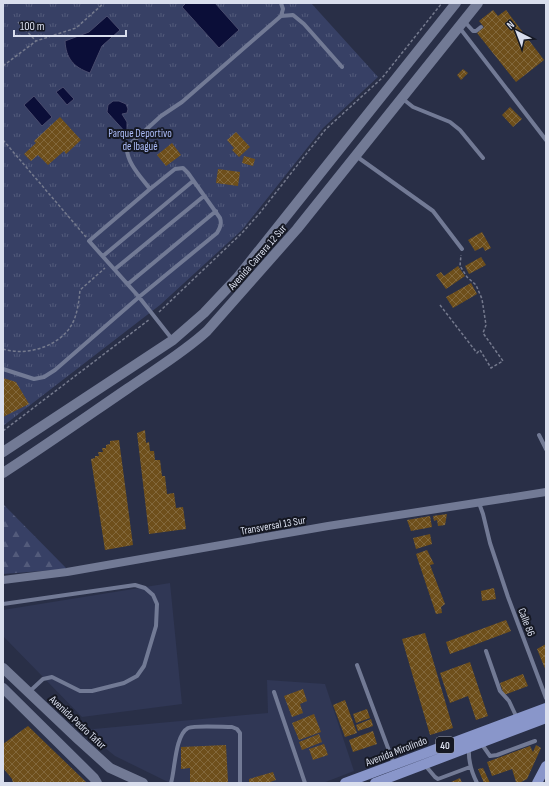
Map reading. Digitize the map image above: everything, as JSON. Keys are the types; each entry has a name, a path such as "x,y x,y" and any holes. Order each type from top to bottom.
{"main road":[{"name":"Avenida Mirolindo","path":"345,783 546,708"},
{"name":"Avenida Mirolindo","path":"375,783 546,718"},
{"path":"537,783 546,766"}],"street":[{"name":"Avenida Carrera 12 Sur","path":"3,452 173,340 204,313 237,278 456,3"},
{"name":"Avenida Carrera 12 Sur","path":"3,473 199,339 216,322 297,229 478,3"},
{"name":"Transversal 13 Sur","path":"3,580 67,572 328,526 546,492"},
{"name":"Avenida Pedro Tafur","path":"3,668 110,768 143,783"},
{"path":"3,688 88,772 97,783"},
{"path":"110,768 124,783"}],"lane":[{"path":"150,189 126,154 127,147 161,116 182,102 281,16 284,9 281,3"},
{"path":"281,16 293,15 304,24 342,67"},
{"path":"462,24 473,31 476,31 482,27"},
{"path":"462,24 546,140"},
{"path":"402,98 413,107 450,122 460,130 483,158"},
{"path":"356,156 433,211 462,249"},
{"path":"3,369 34,380 44,377 55,370 139,297 217,233 221,222 216,211 183,168 175,169 89,241 115,269 139,297 155,315 173,340"},
{"path":"103,256 193,181"},
{"path":"115,269 204,196"},
{"path":"128,284 216,211"},
{"path":"538,435 546,449"},
{"name":"Calle 86","path":"479,503 490,543 508,597 546,698"},
{"path":"3,604 135,585 145,588 153,595 157,604 156,626 144,666 137,676 124,683 92,691 80,692 52,677 44,679 28,692"},
{"path":"486,650 500,691 509,701 517,718"},
{"path":"357,665 394,764"},
{"path":"274,692 303,782"},
{"path":"171,783 179,741 183,733 188,729 195,727 237,729 240,733 240,783"},
{"path":"480,743 490,756 496,756 535,741"},
{"path":"468,747 470,767 477,783"},
{"path":"424,764 434,777 438,779 470,767"}],"path":[{"path":"3,66 36,41 76,28 104,3"},
{"path":"3,432 155,315 242,234 325,130 382,78 442,3"},
{"path":"18,22 36,41"},
{"path":"3,140 88,239"},
{"path":"440,305 477,353 480,350 492,368 503,361 483,333 486,325 482,300 476,285 467,277 460,266 462,249"},
{"path":"3,349 30,350 43,348 56,342 66,333 74,321 80,290 107,267"}],"shaded area":[{"path":"186,3 215,3 239,30 219,48 182,7"},
{"path":"107,16 120,30 102,46 90,73 84,71 75,65 69,57 65,41 89,32"},
{"path":"63,87 74,99 67,105 56,92"},
{"path":"34,96 52,117 42,126 24,105"},
{"path":"113,101 119,101 126,104 128,109 127,113 122,114 127,122 127,134 107,112 108,105"},
{"path":"170,583 182,704 82,717 3,636 3,610"},
{"path":"267,680 325,684 354,771 323,783 170,783 115,756 83,730 268,713"}],"green space":[{"name":"Parque Deportivo de Ibagué","path":"3,3 311,3 378,77 323,128 242,230 160,305 3,426"},
{"path":"3,504 67,569 3,574"}],"building":[{"path":"493,10 498,16 506,10 544,60 516,82 477,33 484,27 479,21"},
{"path":"463,69 468,73 461,80 457,75"},
{"path":"510,107 522,119 513,127 502,115"},
{"path":"60,117 81,140 66,154 64,151 48,165 38,155 31,161 24,154 36,143 34,141"},
{"path":"236,132 250,147 239,157 232,150 234,148 227,140"},
{"path":"172,143 181,155 166,166 157,155"},
{"path":"244,156 255,159 253,166 242,163"},
{"path":"218,169 240,172 238,186 216,183"},
{"path":"482,232 491,248 485,251 483,247 475,251 468,240"},
{"path":"481,257 486,265 469,274 465,266"},
{"path":"458,266 465,276 446,289 436,275 441,272 444,276"},
{"path":"471,283 477,294 453,308 446,297"},
{"path":"3,378 16,382 29,404 3,417"},
{"path":"145,430 146,443 149,442 150,451 154,451 155,460 160,460 162,476 165,476 167,494 174,493 176,508 183,507 186,529 149,534 137,433"},
{"path":"119,440 133,545 105,550 91,459 95,458 95,456 99,456 98,452 103,452 102,448 106,448 106,445 110,444 110,441"},
{"path":"447,514 445,525 438,526 437,520 434,521 433,516"},
{"path":"430,516 432,527 411,531 407,520"},
{"path":"430,534 432,544 416,549 413,538"},
{"path":"427,550 434,564 430,565 445,604 441,607 442,613 436,614 416,554"},
{"path":"494,588 496,599 482,601 481,591"},
{"path":"506,620 511,631 450,654 446,642"},
{"path":"425,633 453,728 430,735 402,639"},
{"path":"546,644 546,671 537,649"},
{"path":"470,662 488,716 476,720 468,696 450,703 440,673"},
{"path":"523,674 528,686 504,695 500,683"},
{"path":"303,689 307,701 300,704 303,713 292,717 284,696"},
{"path":"345,700 357,733 345,737 333,705"},
{"path":"367,709 370,718 356,723 353,714"},
{"path":"314,714 321,732 299,740 292,723"},
{"path":"371,719 373,726 358,731 356,725"},
{"path":"28,726 87,783 13,783 12,779 3,768 3,744"},
{"path":"373,731 377,744 353,752 349,740"},
{"path":"319,734 322,742 302,750 299,742"},
{"path":"324,744 328,755 313,760 309,749"},
{"path":"226,745 228,782 190,783 190,768 181,769 181,747"},
{"path":"536,745 541,748 527,779 521,782 516,782 512,769 492,776 487,762 530,746 533,752"},
{"path":"483,768 490,783 484,783 478,769"},
{"path":"273,772 276,780 267,783 249,783 249,779"},
{"path":"460,778 462,783 449,783"}]}
